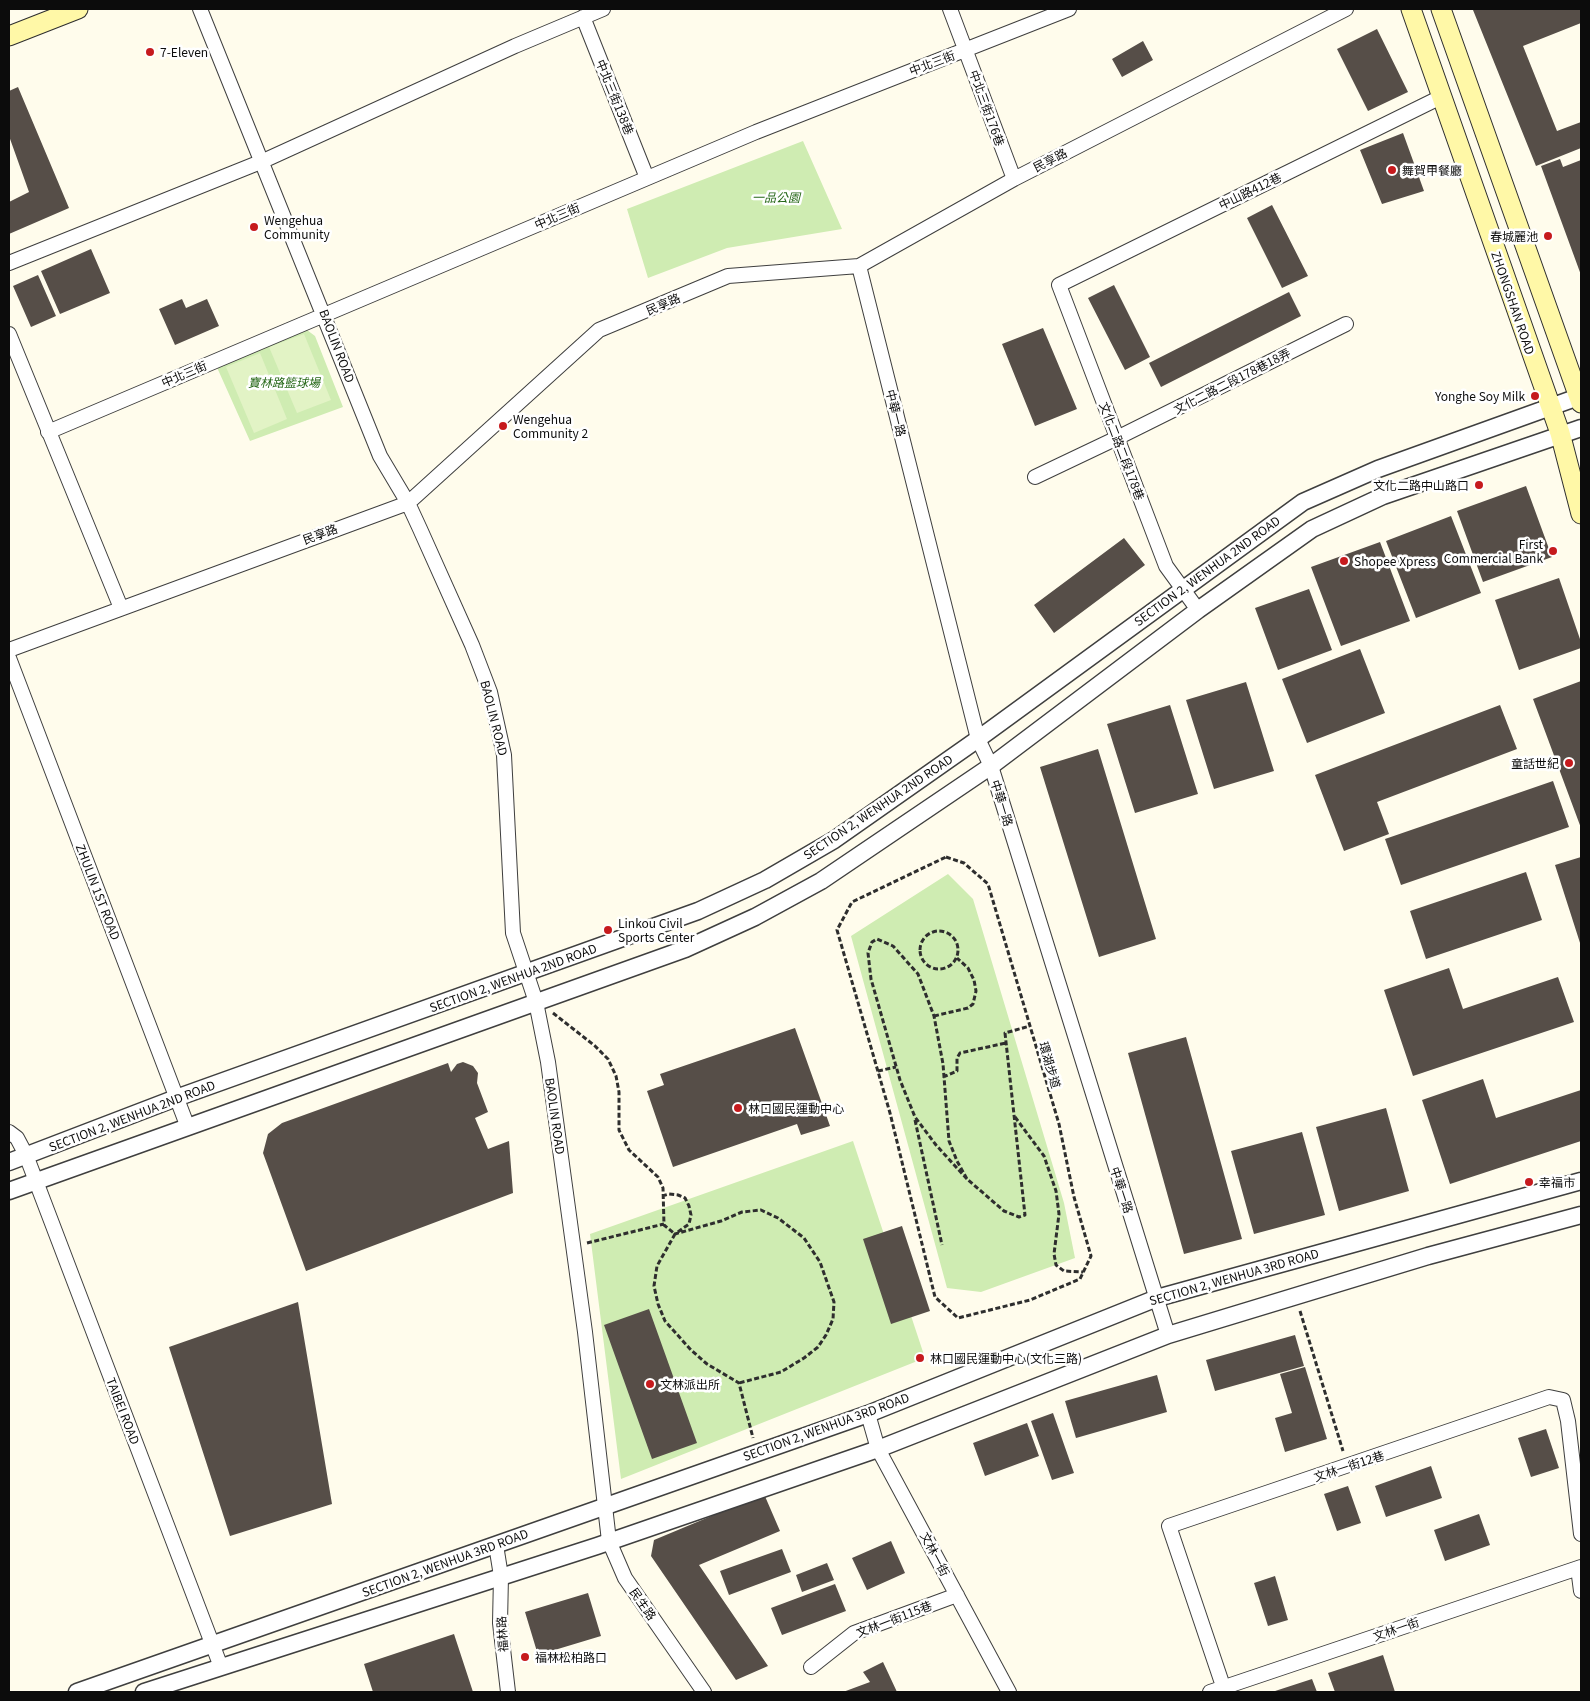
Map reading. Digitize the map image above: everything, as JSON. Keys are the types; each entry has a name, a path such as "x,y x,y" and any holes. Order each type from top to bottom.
{"main road":[{"path":"9,36 78,9"},
{"name":"ZHONGSHAN ROAD","path":"1411,9 1560,433 1581,514"},
{"path":"1441,9 1580,399"}],"street":[{"name":"BAOLIN ROAD","path":"200,9 263,161 380,456 408,502 472,645 490,692 504,754 514,933 536,1002 548,1062 606,1506"},
{"path":"9,263 263,161 603,9"},
{"name":"中北三街176巷","path":"950,9 1014,179"},
{"name":"中北三街","path":"48,432 756,132 1069,9"},
{"name":"民享路","path":"9,650 408,502 600,330 728,276 858,266 1014,179 1346,9"},
{"name":"中北三街138巷","path":"583,17 647,178"},
{"name":"中山路412巷","path":"1059,286 1441,97"},
{"name":"中華一路","path":"858,266 978,739 991,766 1106,1141 1168,1335"},
{"name":"文化二路二段178巷","path":"1059,286 1166,566 1198,610"},
{"name":"文化二路二段178巷18弄","path":"1035,477 1346,324"},
{"path":"9,334 121,608"},
{"name":"SECTION 2, WENHUA 2ND ROAD","path":"9,1162 176,1098 698,911 765,880 834,840 978,739 1182,588 1303,502 1378,469 1550,407 1580,399"},
{"name":"SECTION 2, WENHUA 2ND ROAD","path":"9,1191 187,1125 685,949 755,917 821,881 991,766 1198,610 1312,529 1383,496 1560,433 1581,428"},
{"name":"ZHULIN 1ST ROAD","path":"9,658 187,1125"},
{"name":"TAIBEI ROAD","path":"9,1132 17,1138 36,1180 221,1667"},
{"name":"SECTION 2, WENHUA 3RD ROAD","path":"77,1692 213,1646 868,1414 1157,1298 1581,1181"},
{"path":"144,1692 609,1541 878,1449 1168,1335 1428,1256 1581,1215"},
{"name":"文林一街12巷","path":"1219,1691 1169,1526 1549,1397 1563,1400 1568,1421 1581,1534"},
{"name":"文林一街","path":"868,1414 878,1449 1009,1692"},
{"name":"民生路","path":"606,1506 609,1541 625,1578 704,1692"},
{"name":"福林路","path":"496,1545 501,1576 500,1623 508,1692"},
{"path":"1580,1567 1581,1591"},
{"name":"文林一街","path":"1219,1691 1580,1567"},
{"name":"文林一街115巷","path":"811,1667 854,1633 957,1596"}],"path":[{"name":"環湖步道","path":"946,856 964,863 988,884 1030,1026 1059,1124 1074,1197 1091,1256 1080,1280 1030,1300 958,1318 935,1297 890,1113 837,930 852,902 946,856"},
{"path":"936,931 949,933 957,943 956,958 945,969 933,968 923,961 920,956 921,943 924,937 936,931"},
{"path":"942,1245 915,1117 896,1067 871,980 868,953 872,942 877,938 893,946 918,974 934,1016 943,1077 948,1141 968,1179"},
{"path":"934,1016 968,1008 973,1004 976,991 974,980 968,968 956,958"},
{"path":"536,1002 562,1019 608,1060 616,1076 619,1092 619,1130 634,1156 658,1177 663,1188 664,1224 675,1234"},
{"path":"915,1117 936,1145 968,1179 1004,1211 1019,1217 1025,1215 1005,1033 1030,1026"},
{"path":"943,1077 957,1071 960,1053 1007,1042"},
{"path":"878,1071 896,1067"},
{"path":"1015,1117 1044,1156 1051,1174 1059,1214 1054,1254 1056,1265 1064,1271 1084,1272"},
{"path":"662,1196 670,1194 685,1198 691,1215 689,1224 675,1234 657,1266 654,1286 665,1321 675,1334 707,1364 739,1383 757,1453"},
{"path":"675,1234 722,1221 742,1212 760,1210 778,1218 804,1238 820,1262 834,1302 833,1318 826,1335 818,1347 781,1372 739,1383"},
{"path":"583,1234 585,1244 664,1224"},
{"path":"1295,1296 1348,1466"}],"green space":[{"name":"一品公園","path":"803,141 842,229 727,248 648,278 627,209"},
{"name":"寶林路籃球場","path":"303,327 315,336 343,407 250,441 215,363"},
{"path":"304,334 331,400 297,413 269,347"},
{"path":"260,353 287,419 254,433 226,367"},
{"path":"948,874 973,899 1064,1203 1075,1258 981,1292 947,1288 851,936"},
{"path":"853,1141 925,1358 621,1479 590,1234"}],"building":[{"path":"1581,9 1581,23 1523,46 1557,131 1581,122 1581,148 1536,166 1473,10"},
{"path":"1377,29 1408,92 1368,111 1337,49"},
{"path":"1143,41 1153,60 1122,77 1112,59"},
{"path":"18,87 69,208 9,234 9,202 29,192 9,136 9,91"},
{"name":"舞賀甲餐廳","path":"1403,133 1424,191 1382,204 1360,150"},
{"path":"1560,159 1563,167 1581,160 1581,275 1541,166"},
{"path":"1272,205 1308,276 1282,288 1247,218"},
{"path":"91,249 110,293 60,314 41,271"},
{"path":"38,275 56,316 31,327 13,286"},
{"path":"1114,285 1150,357 1125,370 1088,298"},
{"path":"1289,292 1301,316 1161,387 1149,363"},
{"path":"182,299 186,308 207,299 219,326 175,345 159,309"},
{"path":"1043,328 1077,409 1035,426 1002,344"},
{"path":"1526,486 1552,557 1483,582 1457,511"},
{"path":"1451,516 1481,593 1416,618 1386,541"},
{"path":"1124,538 1145,565 1054,633 1034,605"},
{"path":"1380,542 1410,621 1341,646 1311,567"},
{"path":"1559,578 1581,642 1581,648 1519,670 1495,600"},
{"path":"1309,589 1332,650 1278,670 1255,608"},
{"path":"1360,649 1385,713 1307,743 1282,679"},
{"name":"童話世紀","path":"1581,681 1581,828 1533,699"},
{"path":"1246,682 1274,771 1214,789 1186,700"},
{"path":"1170,705 1198,794 1135,813 1107,724"},
{"path":"1500,705 1517,749 1377,802 1389,834 1344,851 1315,775"},
{"path":"1098,749 1156,939 1099,957 1040,767"},
{"path":"1553,781 1569,827 1401,885 1385,839"},
{"path":"1581,857 1581,946 1555,865"},
{"path":"1526,872 1542,920 1426,959 1410,911"},
{"path":"1449,968 1463,1009 1558,977 1574,1022 1413,1076 1384,990"},
{"name":"林口國民運動中心","path":"795,1028 830,1126 801,1135 797,1124 673,1167 647,1091 664,1085 660,1074"},
{"path":"1186,1037 1242,1239 1184,1254 1128,1053"},
{"path":"463,1062 473,1066 478,1073 477,1083 488,1112 475,1118 488,1149 509,1141 513,1193 306,1271 263,1153 268,1134 282,1123 448,1063 451,1072 457,1064"},
{"path":"1483,1079 1496,1118 1581,1090 1581,1141 1450,1184 1422,1100"},
{"path":"1386,1108 1409,1191 1339,1211 1316,1127"},
{"path":"1302,1132 1325,1215 1254,1234 1231,1151"},
{"path":"902,1226 930,1311 891,1324 863,1239"},
{"path":"298,1302 332,1504 230,1536 169,1347"},
{"name":"文林派出所","path":"649,1309 697,1443 652,1459 604,1325"},
{"path":"1295,1335 1304,1366 1215,1391 1206,1360"},
{"path":"1305,1367 1327,1439 1285,1452 1275,1418 1292,1413 1280,1374"},
{"path":"1157,1375 1167,1412 1076,1438 1065,1401"},
{"path":"1053,1413 1074,1473 1052,1480 1031,1421"},
{"path":"1027,1423 1039,1456 985,1476 973,1443"},
{"path":"1546,1429 1559,1468 1531,1477 1518,1438"},
{"path":"1431,1466 1442,1498 1386,1517 1375,1486"},
{"path":"1348,1486 1361,1523 1337,1531 1324,1494"},
{"path":"764,1494 780,1531 699,1565 768,1666 736,1680 651,1556 654,1540"},
{"path":"1479,1514 1490,1545 1445,1561 1434,1530"},
{"path":"891,1541 905,1573 867,1590 852,1558"},
{"path":"782,1549 791,1572 729,1595 720,1571"},
{"path":"827,1563 834,1580 802,1592 796,1575"},
{"path":"1275,1576 1288,1620 1268,1626 1254,1583"},
{"path":"835,1584 846,1611 782,1635 771,1608"},
{"path":"588,1593 601,1636 538,1655 525,1612"},
{"path":"454,1634 473,1692 373,1692 364,1664"},
{"path":"1383,1655 1395,1692 1335,1692 1328,1673"},
{"path":"883,1662 897,1692 843,1692 870,1682 863,1672"},
{"path":"1312,1679 1317,1692 1272,1692"}],"place":[{"name":"7-Eleven","path":"150,52"},
{"name":"舞賀甲餐廳","path":"1392,170"},
{"name":"Wengehua Community","path":"254,227"},
{"name":"春城麗池","path":"1548,236"},
{"name":"Yonghe Soy Milk","path":"1535,396"},
{"name":"Wengehua Community 2","path":"503,426"},
{"name":"文化二路中山路口","path":"1479,485"},
{"name":"First Commercial Bank","path":"1553,551"},
{"name":"Shopee Xpress","path":"1344,561"},
{"name":"童話世紀","path":"1569,763"},
{"name":"Linkou Civil Sports Center","path":"608,930"},
{"name":"林口國民運動中心","path":"738,1108"},
{"name":"幸福市","path":"1529,1182"},
{"name":"林口國民運動中心(文化三路)","path":"920,1358"},
{"name":"文林派出所","path":"650,1384"},
{"name":"福林松柏路口","path":"525,1657"}]}
